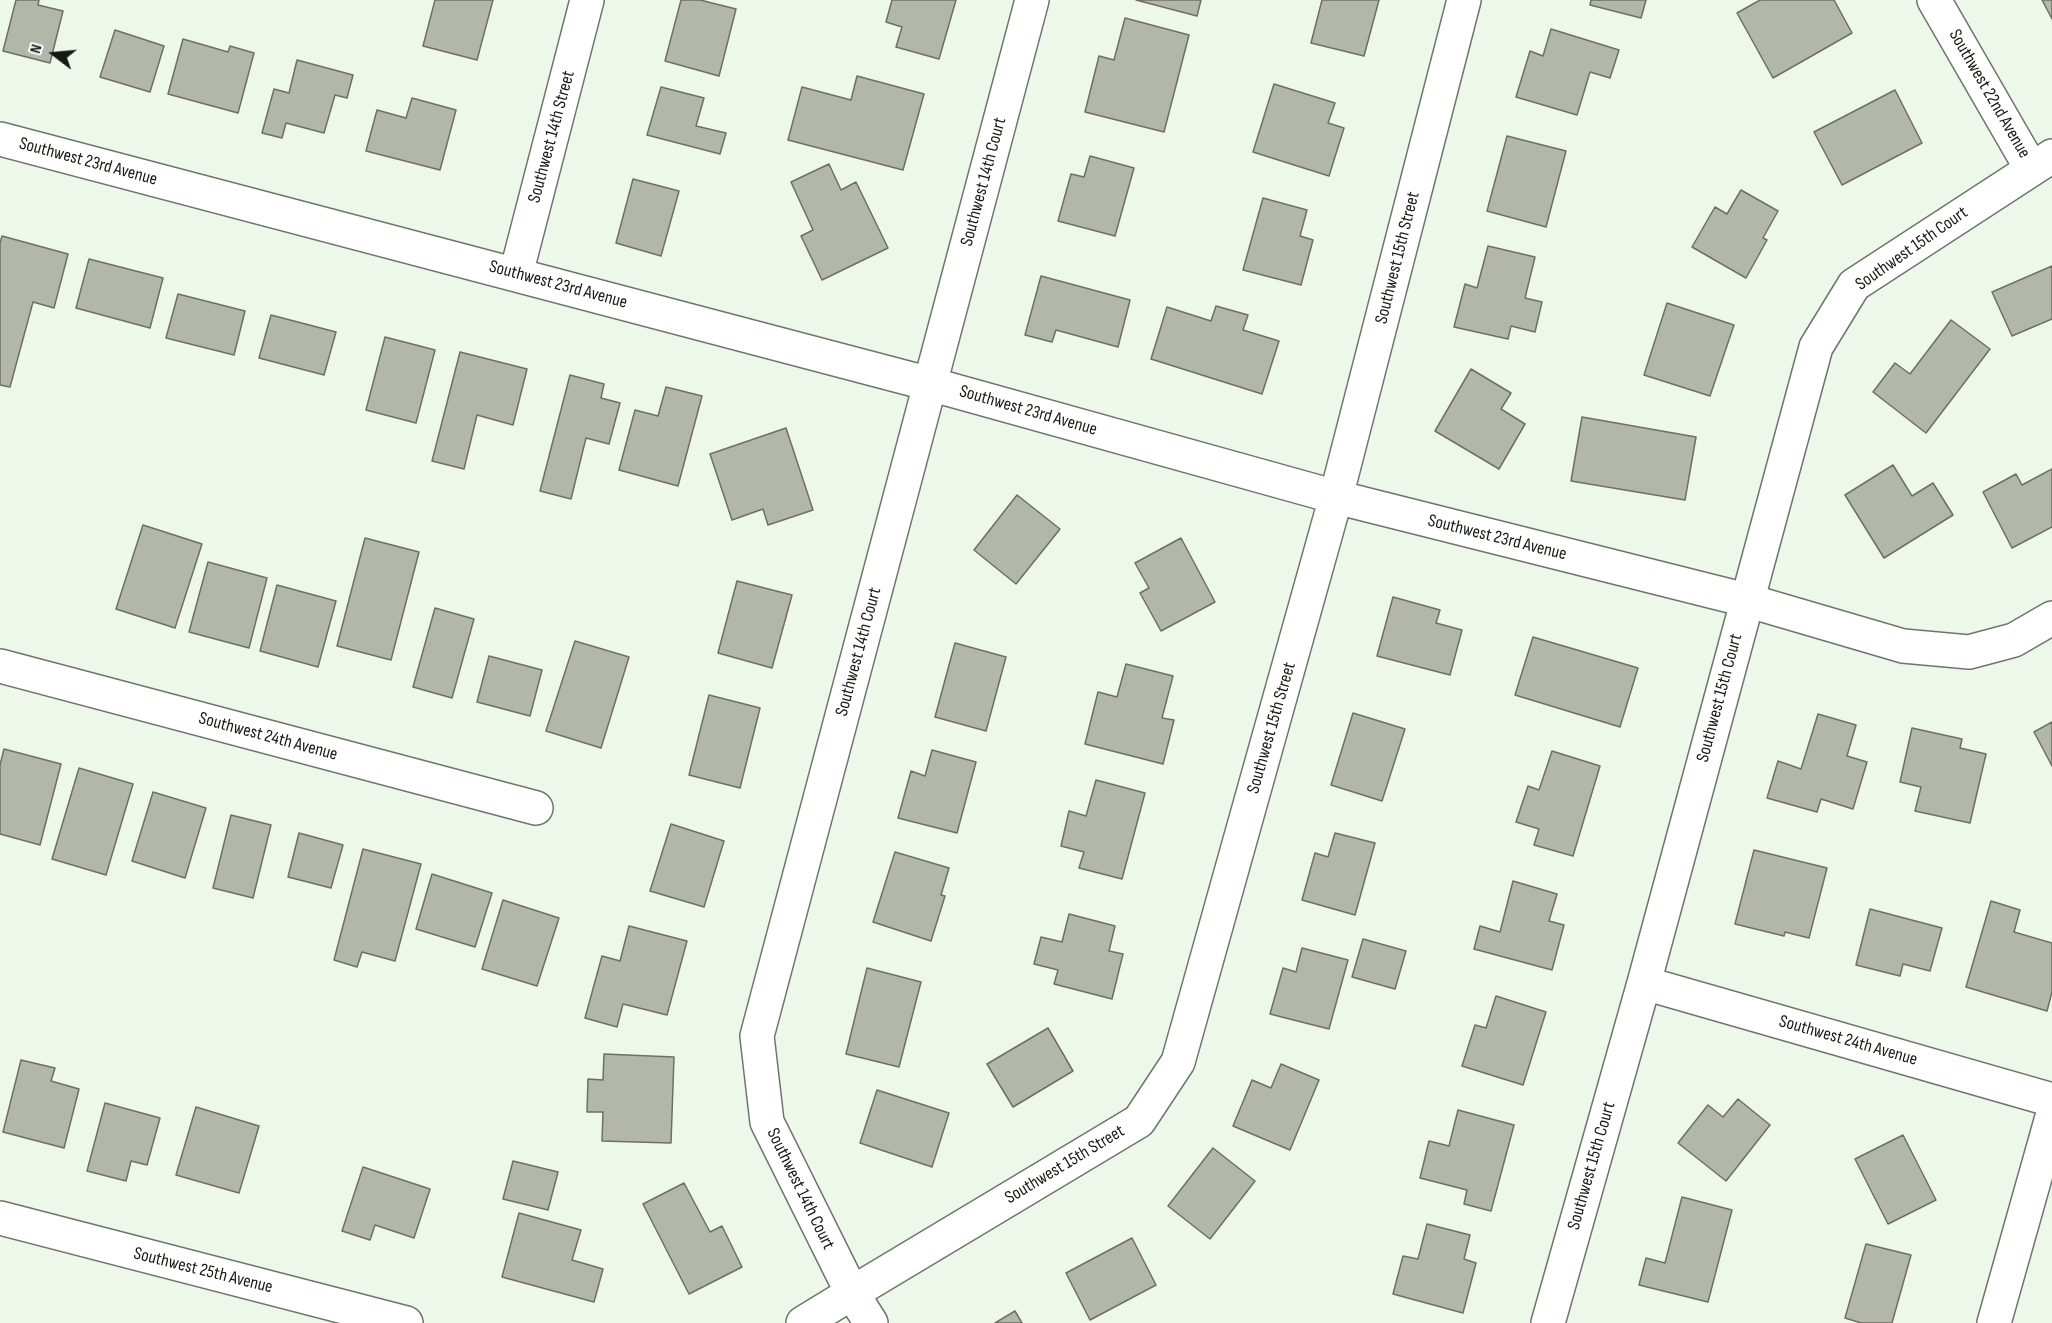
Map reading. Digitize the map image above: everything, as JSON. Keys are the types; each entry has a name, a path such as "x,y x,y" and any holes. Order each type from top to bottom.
{"street":[{"name":"Southwest 14th Street","path":"516,274 587,0"},
{"name":"Southwest 14th Court","path":"852,1293 767,1122 757,1036 1032,0"},
{"name":"Southwest 15th Street","path":"852,1293 1138,1121 1178,1062 1336,497 1464,0"},
{"name":"Southwest 22nd Avenue","path":"1934,0 2042,162"},
{"name":"Southwest 23rd Avenue","path":"0,139 930,384 1336,497 1746,600 1903,646 1969,652 2014,640 2052,618"},
{"name":"Southwest 15th Court","path":"1548,1323 1644,983 1816,347 1854,285 2042,162"},
{"name":"Southwest 24th Avenue","path":"0,666 536,808"},
{"name":"Southwest 24th Avenue","path":"1644,983 2052,1100"},
{"path":"1994,1323 2052,1117"},
{"name":"Southwest 25th Avenue","path":"0,1218 406,1323"},
{"path":"803,1323 852,1293 871,1323"}],"building":[{"path":"16,0 39,0 38,5 63,11 50,63 3,51"},
{"path":"435,0 493,0 477,60 423,46"},
{"path":"681,0 700,0 736,9 719,76 665,61"},
{"path":"892,0 956,0 939,59 896,47 902,27 886,22"},
{"path":"1136,0 1201,0 1197,16"},
{"path":"1322,0 1379,0 1364,56 1311,43"},
{"path":"1591,0 1646,0 1641,18 1590,5"},
{"path":"1760,0 1834,0 1852,33 1773,78 1737,13"},
{"path":"2042,0 2052,0 2052,19"},
{"path":"1125,18 1189,35 1164,132 1085,112 1099,56 1114,60"},
{"path":"1551,29 1619,50 1610,78 1590,72 1577,115 1516,97 1530,51 1543,56"},
{"path":"115,30 164,46 150,92 100,77"},
{"path":"183,39 228,52 230,46 254,53 238,113 168,94"},
{"path":"297,60 353,75 347,98 335,95 324,133 286,123 282,138 262,133 274,89 289,93"},
{"path":"857,76 924,94 903,170 788,140 802,87 851,100"},
{"path":"1274,84 1335,103 1328,123 1344,128 1329,176 1253,152"},
{"path":"661,87 704,98 696,126 726,133 720,154 647,135"},
{"path":"1895,90 1922,143 1842,185 1814,132"},
{"path":"412,98 456,110 440,170 366,151 377,110 406,118"},
{"path":"1507,136 1566,151 1546,227 1487,211"},
{"path":"1090,156 1134,168 1115,236 1058,221 1071,174 1084,177"},
{"path":"829,164 841,190 856,182 888,248 822,280 801,236 813,230 791,182"},
{"path":"633,179 679,191 661,256 616,243"},
{"path":"1741,190 1778,211 1763,238 1767,240 1746,278 1692,247 1715,207 1727,214"},
{"path":"1263,198 1307,210 1300,236 1313,240 1301,285 1243,270"},
{"path":"2,236 68,254 54,308 33,302 10,387 0,385 0,243"},
{"path":"1488,246 1535,257 1525,298 1542,302 1535,332 1511,326 1508,339 1454,327 1465,284 1477,288"},
{"path":"89,259 163,278 150,328 76,308"},
{"path":"2052,266 2052,319 2012,336 1992,292"},
{"path":"1041,276 1130,300 1118,347 1056,330 1052,342 1025,335"},
{"path":"178,294 245,311 234,355 166,338"},
{"path":"1667,303 1734,325 1710,396 1644,375"},
{"path":"1216,306 1248,315 1243,330 1279,341 1262,394 1151,359 1167,307 1211,321"},
{"path":"271,315 336,332 324,375 259,358"},
{"path":"1951,320 1990,349 1926,433 1873,392 1895,363 1910,374"},
{"path":"385,337 435,350 416,423 366,410"},
{"path":"460,352 527,369 513,425 477,415 464,469 432,461"},
{"path":"1471,369 1511,393 1501,409 1525,424 1499,469 1435,431"},
{"path":"570,375 604,384 601,398 620,403 609,444 586,438 571,499 540,491"},
{"path":"666,387 702,396 678,486 619,470 635,410 658,416"},
{"path":"1582,417 1696,437 1685,500 1571,481"},
{"path":"786,428 813,510 768,525 763,509 732,520 710,454"},
{"path":"1893,465 1912,496 1933,483 1953,515 1884,558 1845,495"},
{"path":"2052,469 2052,527 2012,548 1983,492 2016,474 2022,485"},
{"path":"1017,495 1060,529 1016,584 974,550"},
{"path":"143,525 202,544 175,628 116,609"},
{"path":"365,538 419,552 391,660 337,646"},
{"path":"1181,538 1215,602 1161,631 1140,593 1149,588 1135,563"},
{"path":"208,562 267,578 249,648 189,632"},
{"path":"737,581 792,595 772,668 718,653"},
{"path":"277,585 336,601 318,667 260,651"},
{"path":"1393,597 1440,610 1436,623 1462,630 1450,675 1377,656"},
{"path":"435,608 474,619 452,698 413,687"},
{"path":"1533,637 1638,668 1620,727 1515,695"},
{"path":"575,641 629,657 601,748 546,731"},
{"path":"955,643 1006,657 986,731 935,717"},
{"path":"489,656 542,670 530,716 477,702"},
{"path":"1126,664 1173,676 1162,718 1174,720 1163,764 1085,744 1098,692 1117,697"},
{"path":"709,695 760,708 740,788 689,775"},
{"path":"1353,713 1405,729 1382,801 1331,785"},
{"path":"1818,714 1856,725 1847,756 1867,762 1853,809 1821,799 1817,812 1767,798 1778,761 1801,769"},
{"path":"2052,722 2052,766 2034,732"},
{"path":"1912,728 1962,739 1960,748 1986,754 1970,823 1915,811 1921,787 1900,782"},
{"path":"4,749 61,764 40,845 0,834 0,765"},
{"path":"932,750 976,762 957,833 898,818 911,771 925,776"},
{"path":"1552,751 1600,766 1573,856 1534,845 1539,829 1516,822 1528,786 1539,790"},
{"path":"79,768 133,784 106,875 52,859"},
{"path":"1096,780 1145,793 1122,879 1079,868 1084,852 1061,846 1069,811 1086,816"},
{"path":"153,792 206,808 185,878 132,861"},
{"path":"231,815 271,825 253,898 213,888"},
{"path":"671,824 724,841 704,907 650,891"},
{"path":"299,833 343,845 331,888 288,877"},
{"path":"1335,833 1375,843 1355,915 1302,900 1315,853 1328,857"},
{"path":"363,849 421,864 395,961 362,952 357,967 334,960"},
{"path":"1754,850 1827,868 1809,938 1785,932 1784,936 1735,924"},
{"path":"895,852 949,868 941,895 945,896 931,941 873,922"},
{"path":"432,874 492,893 475,947 416,929"},
{"path":"1513,881 1557,894 1549,921 1564,925 1552,970 1474,949 1480,926 1500,932"},
{"path":"503,900 559,918 537,986 482,969"},
{"path":"1991,901 2020,910 2014,932 2052,943 2052,992 2047,1011 1966,987"},
{"path":"1870,909 1942,928 1930,971 1903,964 1900,976 1856,965"},
{"path":"1069,914 1115,926 1109,951 1123,954 1112,999 1054,984 1058,970 1034,964 1041,937 1062,942"},
{"path":"629,926 687,941 667,1015 623,1004 617,1027 585,1018 602,956 620,961"},
{"path":"1363,939 1406,951 1395,989 1352,977"},
{"path":"1302,948 1348,960 1329,1029 1270,1014 1283,968 1296,972"},
{"path":"867,968 921,982 899,1067 846,1054"},
{"path":"1496,996 1546,1012 1523,1085 1462,1066 1475,1025 1486,1028"},
{"path":"1048,1028 1073,1071 1013,1107 987,1064"},
{"path":"604,1054 674,1057 671,1143 602,1141 603,1112 587,1112 588,1079 603,1080"},
{"path":"21,1060 55,1068 51,1081 79,1089 64,1148 3,1132"},
{"path":"1281,1064 1319,1080 1290,1150 1233,1126 1252,1080 1271,1088"},
{"path":"877,1090 949,1113 932,1167 860,1143"},
{"path":"1738,1099 1770,1125 1726,1181 1678,1143 1708,1105 1723,1117"},
{"path":"105,1103 160,1118 147,1165 131,1161 126,1181 87,1171"},
{"path":"196,1107 259,1126 239,1193 176,1175"},
{"path":"1458,1110 1514,1125 1491,1211 1464,1204 1467,1190 1420,1178 1429,1141 1449,1146"},
{"path":"1903,1135 1936,1200 1888,1224 1855,1159"},
{"path":"1213,1148 1255,1181 1210,1239 1168,1206"},
{"path":"513,1161 558,1172 548,1210 503,1199"},
{"path":"363,1167 430,1189 414,1238 375,1225 370,1240 342,1231"},
{"path":"684,1183 710,1232 722,1226 742,1267 689,1294 643,1204"},
{"path":"1682,1197 1732,1210 1708,1302 1639,1285 1646,1258 1665,1263"},
{"path":"519,1213 581,1230 572,1260 603,1269 594,1302 502,1277"},
{"path":"1427,1224 1470,1235 1464,1259 1476,1263 1463,1313 1393,1294 1403,1256 1418,1259"},
{"path":"1132,1238 1156,1285 1090,1320 1066,1273"},
{"path":"1866,1244 1911,1255 1892,1323 1861,1323 1845,1318"},
{"path":"1015,1311 1022,1323 995,1323"}]}
